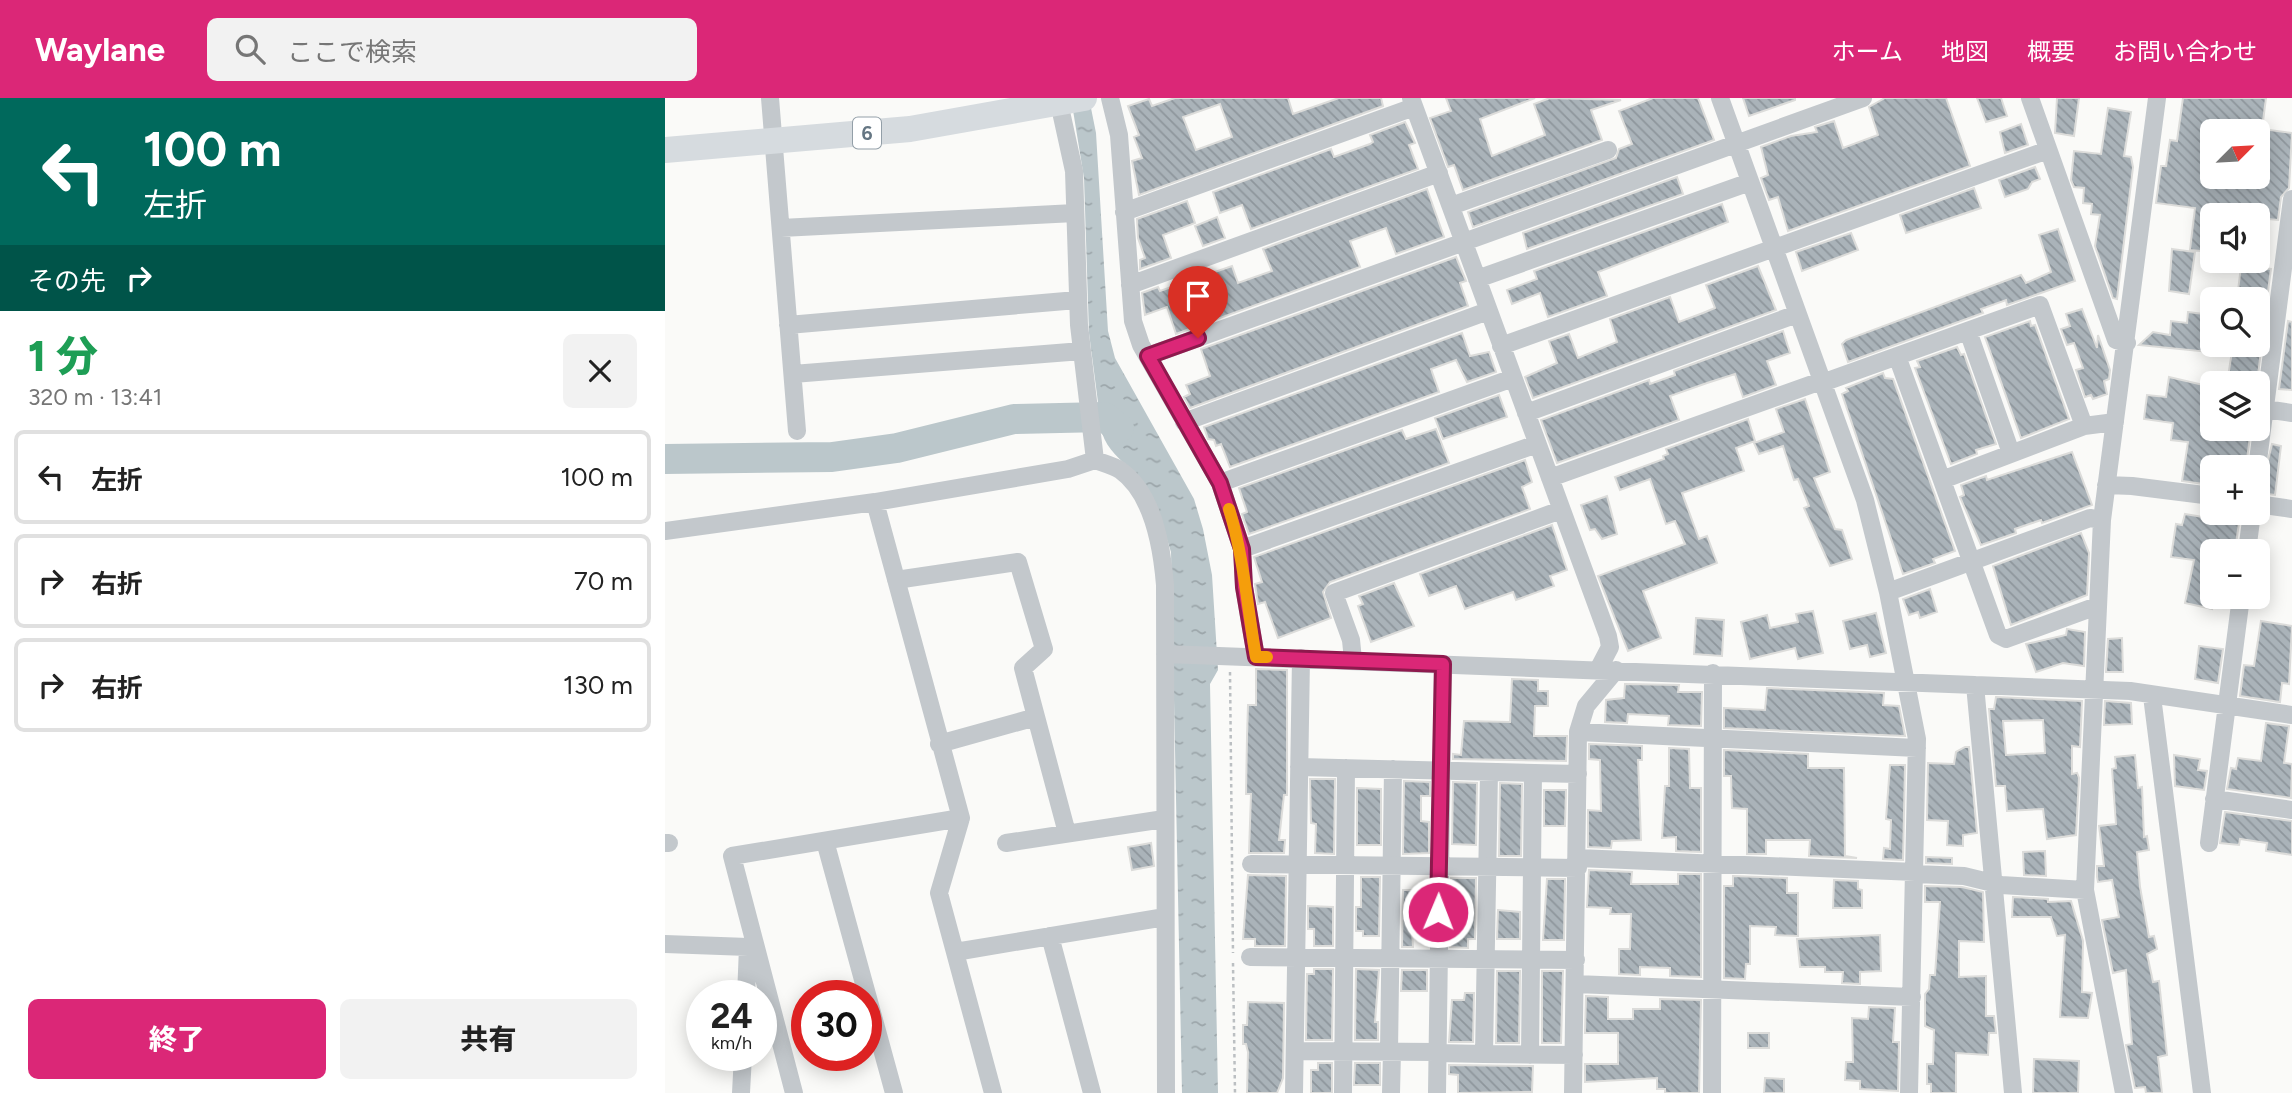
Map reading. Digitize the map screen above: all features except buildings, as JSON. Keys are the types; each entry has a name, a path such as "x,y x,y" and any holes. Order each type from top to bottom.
{"main road":[{"name":"6","path":"665,150 909,129 1067,101"}],"street":[{"path":"770,98 797,431"},
{"path":"1110,98 1119,135 1133,321 1148,356 1220,483 1242,549 1244,587 1256,657"},
{"path":"1720,98 1865,500 1888,592 1905,677 1917,748 1909,1093"},
{"path":"1148,356 1863,98"},
{"path":"2030,98 2116,340 2127,343"},
{"path":"2124,1093 2085,890 2102,520 2157,98"},
{"path":"1067,101 1074,171 1077,300 1095,460"},
{"path":"1124,212 1413,102 1610,647 1607,670 1586,706 1578,732 1573,1093"},
{"path":"1451,206 1608,150"},
{"path":"1501,346 2048,150"},
{"path":"1130,285 1439,173"},
{"path":"1477,279 1750,182"},
{"path":"2270,372 2292,199"},
{"path":"781,228 1075,213"},
{"path":"789,325 1077,300"},
{"path":"1549,478 2040,305 2084,426"},
{"path":"1184,422 1488,311"},
{"path":"1526,412 1797,314"},
{"path":"1968,331 2011,453"},
{"path":"793,374 1082,351"},
{"path":"1897,356 1998,635 2006,639 2097,606"},
{"path":"1220,483 1513,378"},
{"path":"2270,410 2292,413"},
{"path":"1942,480 2084,426 2115,422"},
{"path":"1242,549 1537,444"},
{"path":"665,531 875,502 1068,469 1095,460 1121,471 1150,514 1163,558 1168,654 1164,820 1166,1093"},
{"path":"2106,485 2200,494"},
{"path":"875,502 961,818 939,893 993,1093"},
{"path":"2270,506 2292,509"},
{"path":"1353,660 1351,640 1334,593 1561,510"},
{"path":"1888,592 2090,518 2102,520"},
{"path":"896,580 1018,562 1044,649 1023,668 1067,833"},
{"path":"2209,842 2239,609"},
{"path":"1168,654 1607,670 1905,677 1975,685 2093,682 2152,696 2292,715"},
{"path":"1294,1093 1301,658"},
{"path":"1437,1093 1439,771 1443,664"},
{"path":"1711,1093 1713,673"},
{"path":"1975,685 2013,1093"},
{"path":"2152,696 2202,1093"},
{"path":"939,744 1036,717"},
{"path":"1578,732 1917,748"},
{"path":"1299,766 1578,774"},
{"path":"1343,1093 1346,768"},
{"path":"1391,1093 1393,769"},
{"path":"1484,1054 1489,772"},
{"path":"1530,1055 1533,773"},
{"path":"2214,799 2292,810"},
{"path":"794,1093 751,947 732,856 961,818"},
{"path":"1006,843 1164,820"},
{"path":"825,841 894,1093"},
{"path":"1251,864 1532,867 1578,863 1713,863 1964,876 1993,884 2085,890"},
{"path":"955,952 1165,917"},
{"path":"1050,936 1092,1093"},
{"path":"665,944 751,947"},
{"path":"748,980 751,947"},
{"path":"1250,957 1576,960"},
{"path":"1575,985 1912,998"},
{"path":"1295,1051 1574,1055"},
{"path":"741,1093 742,1071"}],"path":[{"path":"1225,655 1235,1093"}],"water":[{"path":"1071,98 1089,98 1096,133 1108,331 1115,358 1194,499 1212,575 1218,670 1210,684 1218,1093 1182,1093 1171,552 1145,490 1111,450 1102,433 1089,333 1084,178"}],"waterway":[{"path":"665,459 832,457 897,448 1014,419 1104,417 1119,428"}],"slow traffic":[{"path":"1229,509 1242,549 1244,587 1256,657 1267,657"}],"route":[{"path":"1198,338 1148,356 1220,483 1242,549 1244,587 1256,657 1443,664 1438,912"}]}
